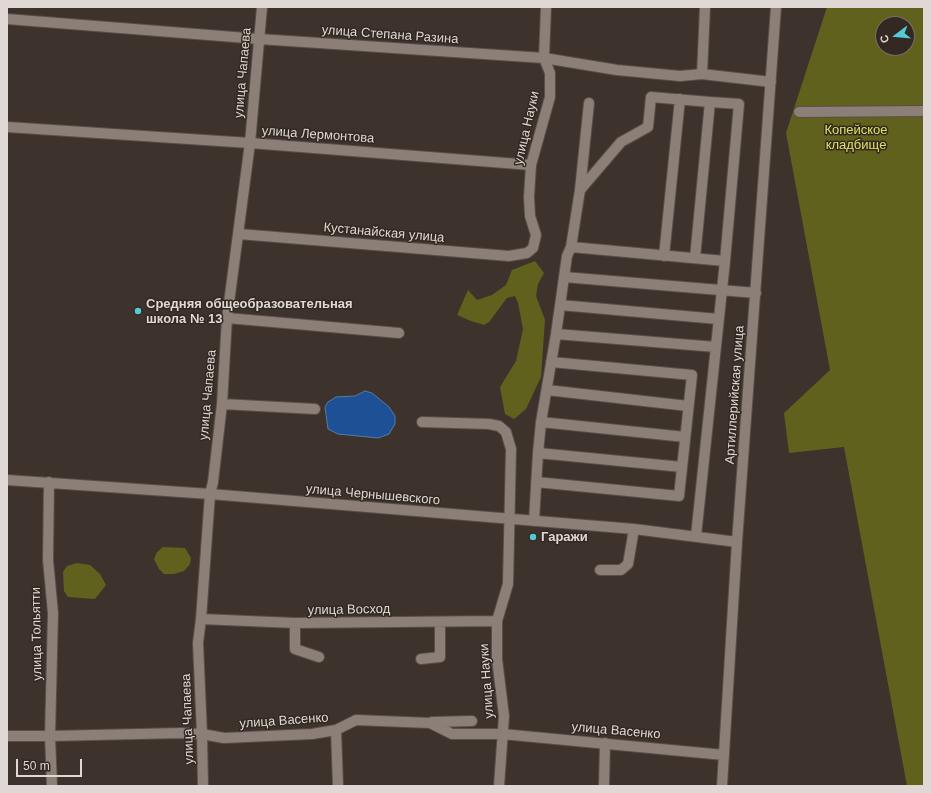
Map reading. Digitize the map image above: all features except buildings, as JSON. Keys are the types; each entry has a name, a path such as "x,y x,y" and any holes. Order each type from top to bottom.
{"street":[{"name":"улица Чапаева","path":"203,786 198,643 210,494 213,482 222,404 227,318 250,143 262,7"},
{"name":"улица Науки","path":"527,253 533,248 536,235 530,216 529,197 531,165 550,97 550,73 544,58 546,7"},
{"path":"702,74 705,7"},
{"name":"Артиллерийская улица","path":"722,786 737,542 776,7"},
{"name":"улица Степана Разина","path":"7,19 259,39 544,58 617,70 680,76 702,74 771,82"},
{"path":"580,190 621,142 648,127 651,97 739,104 696,536"},
{"path":"664,256 680,99"},
{"path":"695,258 710,102"},
{"path":"534,522 541,422 556,334 567,256 571,247 580,190 589,103"},
{"path":"799,112 924,111"},
{"name":"улица Лермонтова","path":"7,127 250,143 531,165"},
{"name":"Кустанайская улица","path":"239,234 509,256 527,253"},
{"path":"571,247 724,261"},
{"path":"564,278 756,293"},
{"path":"560,305 718,318"},
{"path":"227,318 399,333"},
{"path":"556,334 716,347"},
{"path":"536,482 679,496 692,375 551,362"},
{"path":"547,390 688,406"},
{"path":"222,404 315,409"},
{"name":"улица Науки","path":"422,422 489,424 499,426 506,432 511,449 508,584 497,621 498,659 504,716 499,786"},
{"path":"541,422 685,437"},
{"path":"538,453 682,468"},
{"name":"улица Чернышевского","path":"7,480 210,494 534,522 634,529 737,542"},
{"name":"улица Тольятти","path":"49,482 48,560 53,613 50,736 52,786"},
{"path":"600,570 621,570 628,564 634,529"},
{"name":"улица Восход","path":"201,619 295,623 497,621"},
{"path":"421,659 440,657 440,622"},
{"path":"295,623 295,649 319,657"},
{"name":"улица Васенко","path":"7,736 182,733 202,734 224,738 312,734 336,730 356,720 430,722 452,734 502,734 724,754"},
{"path":"430,722 472,721"},
{"path":"336,730 338,786"},
{"path":"604,786 605,743"}],"green space":[{"name":"Копейское кладбище","path":"827,7 924,7 924,786 907,786 844,447 789,453 784,413 830,370 786,133"},
{"path":"535,261 544,273 538,284 536,296 545,320 541,377 526,409 514,419 505,414 500,387 516,361 523,329 518,303 515,296 507,298 489,322 484,325 457,315 468,290 477,300 492,295 506,285 512,270"},
{"path":"163,547 185,548 191,558 190,564 184,571 174,574 164,574 159,569 154,559 157,552"},
{"path":"77,563 90,565 100,574 106,585 95,599 68,597 64,591 63,572 67,566"}],"water":[{"path":"365,391 372,393 389,407 395,416 395,424 389,434 378,438 338,434 328,429 325,407 328,402 336,397 355,396"}],"place":[{"name":"Средняя общеобразовательная школа № 13","path":"138,311"},
{"name":"Гаражи","path":"533,537"}]}
